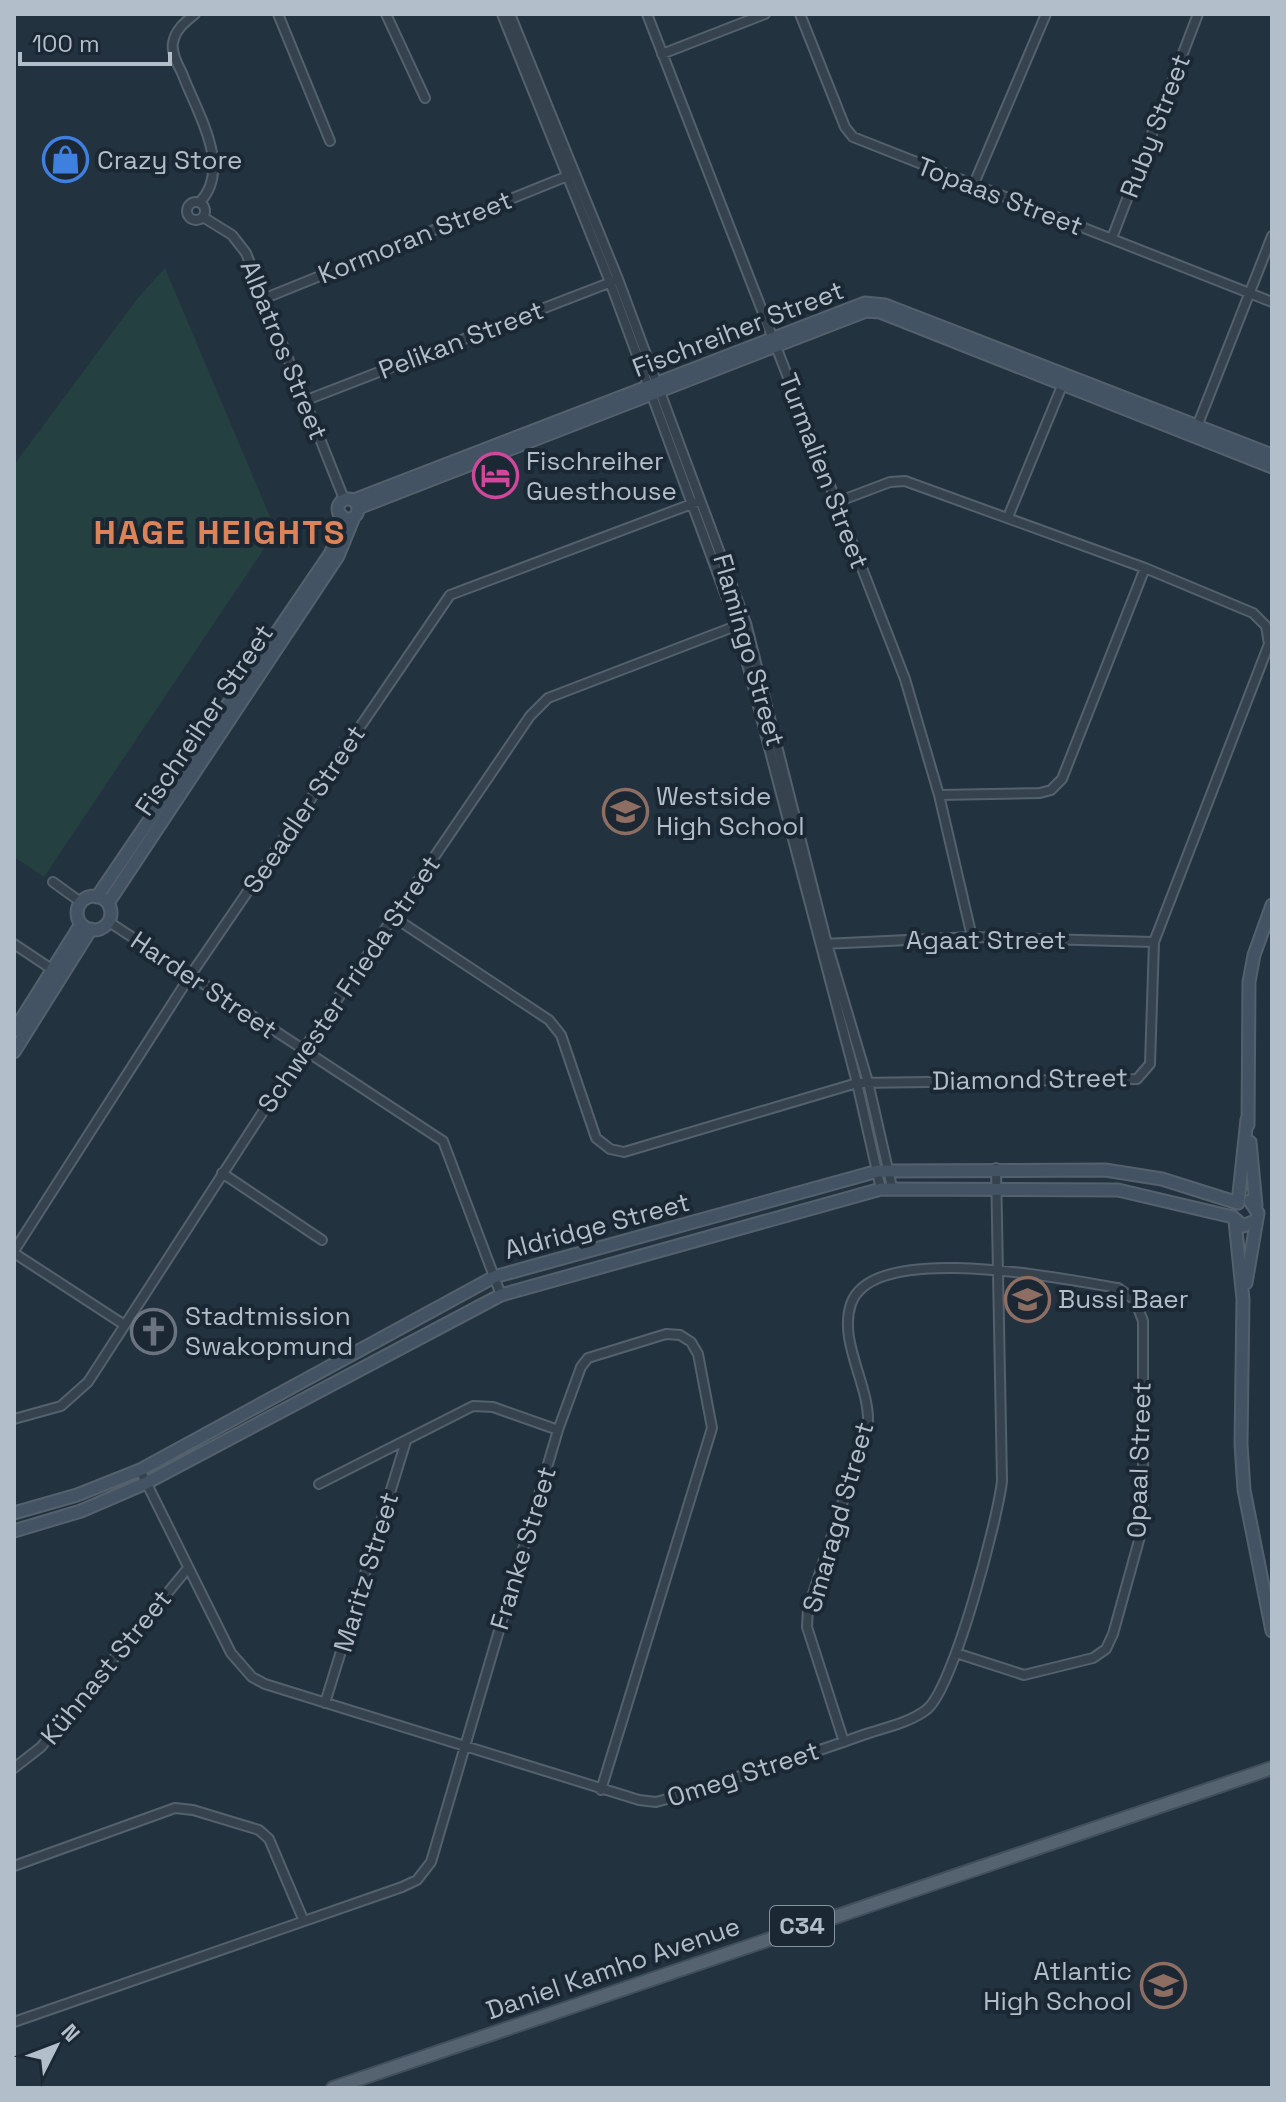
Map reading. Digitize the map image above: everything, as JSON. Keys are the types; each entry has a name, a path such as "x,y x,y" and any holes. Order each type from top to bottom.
{"main road":[{"name":"Daniel Kamho Avenue","path":"333,2088 1272,1768"}],"street":[{"path":"195,14 178,28 172,50 216,171 208,193 200,202 189,204 186,210 192,219 203,217 206,211 200,202"},
{"path":"278,14 330,141"},
{"path":"386,14 425,98"},
{"path":"502,14 570,175"},
{"path":"510,14 570,175"},
{"name":"Turmalien Street","path":"647,14 905,679 939,795 972,937"},
{"path":"662,54 765,14"},
{"name":"Topaas Street","path":"800,14 845,127 853,137 1272,302"},
{"path":"973,186 1046,14"},
{"name":"Ruby Street","path":"1112,238 1198,14"},
{"name":"Flamingo Street","path":"570,175 656,390 741,624 857,1083 883,1170"},
{"name":"Kormoran Street","path":"263,299 570,175"},
{"name":"Albatros Street","path":"203,217 232,235 246,253 304,401 351,508"},
{"path":"1196,430 1272,236"},
{"name":"Pelikan Street","path":"304,401 614,280"},
{"name":"Fischreiher Street","path":"102,900 330,554 351,508 656,390 865,303 885,305 1064,381 1272,455"},
{"path":"1008,517 1064,381"},
{"name":"Fischreiher Street","path":"1196,430 1272,467"},
{"name":"Diamond Street","path":"395,918 549,1020 561,1035 596,1138 610,1149 624,1152 857,1083 1137,1079 1143,1075 1150,1064 1154,942 1269,644 1266,626 1253,613 1145,568 905,481 890,482 837,502"},
{"name":"Seeadler Street","path":"14,1252 190,976 450,595 698,502"},
{"path":"939,795 1040,793 1051,790 1062,779 1145,568"},
{"name":"Schwester Frieda Street","path":"14,1419 73,1399 88,1382 303,1050 530,716 548,698 741,624"},
{"path":"53,882 82,903 102,900 111,912 109,922 99,930 86,927 78,915 82,903"},
{"path":"1272,905 1254,955 1249,982 1247,1119 1234,1219 1243,1299 1241,1444 1244,1490 1272,1631"},
{"name":"Harder Street","path":"109,922 443,1141 501,1295"},
{"path":"14,1052 86,927"},
{"name":"Agaat Street","path":"822,944 972,937 1154,942"},
{"path":"14,944 59,974"},
{"name":"Flamingo Street","path":"822,944 868,1082 886,1188"},
{"path":"14,1031 59,974"},
{"path":"1243,1299 1256,1205 1247,1119"},
{"name":"Aldridge Street","path":"17,1512 77,1495 140,1470 494,1277 883,1170 996,1168 1135,1173 1238,1203"},
{"name":"Omeg Street","path":"140,1470 231,1653 252,1677 601,1790 656,1802 844,1742 927,1709 936,1699 956,1653 1000,1503 996,1168"},
{"path":"222,1173 322,1240"},
{"name":"Aldridge Street","path":"20,1530 81,1511 146,1483 501,1295 886,1188 1118,1190 1234,1219"},
{"path":"1238,1203 1245,1200 1256,1205"},
{"path":"1234,1219 1247,1226 1255,1221"},
{"path":"14,1252 123,1324"},
{"name":"Opaal Street","path":"956,1653 1024,1675 1093,1658 1106,1649 1113,1634 1141,1533 1143,1321 1135,1300 1118,1288 997,1270"},
{"name":"Smaragd Street","path":"844,1742 807,1627 808,1609 868,1424 869,1408 848,1323 851,1302 865,1284 887,1273 997,1270"},
{"name":"Franke Street","path":"14,2022 402,1887 423,1875 431,1862 558,1430 581,1367 588,1358 666,1334 680,1335 691,1342 698,1354 712,1428 601,1790"},
{"name":"Maritz Street","path":"319,1484 473,1406 493,1407 558,1430"},
{"name":"Maritz Street","path":"325,1703 406,1441"},
{"path":"17,1512 20,1530"},
{"name":"Kühnast Street","path":"17,1765 41,1747 188,1568"},
{"path":"14,1866 184,1808 259,1830 269,1839 303,1919"}],"green space":[{"path":"165,268 276,531 44,877 14,857 14,465 137,299"}],"place":[{"name":"Crazy Store","path":"66,160"},
{"name":"Fischreiher Guesthouse","path":"495,476"},
{"name":"Westside High School","path":"625,811"},
{"name":"Bussi Baer","path":"1027,1299"},
{"name":"Stadtmission Swakopmund","path":"154,1331"},
{"name":"Atlantic High School","path":"1163,1986"}],"district":[{"name":"HAGE HEIGHTS","path":"220,532"}]}
